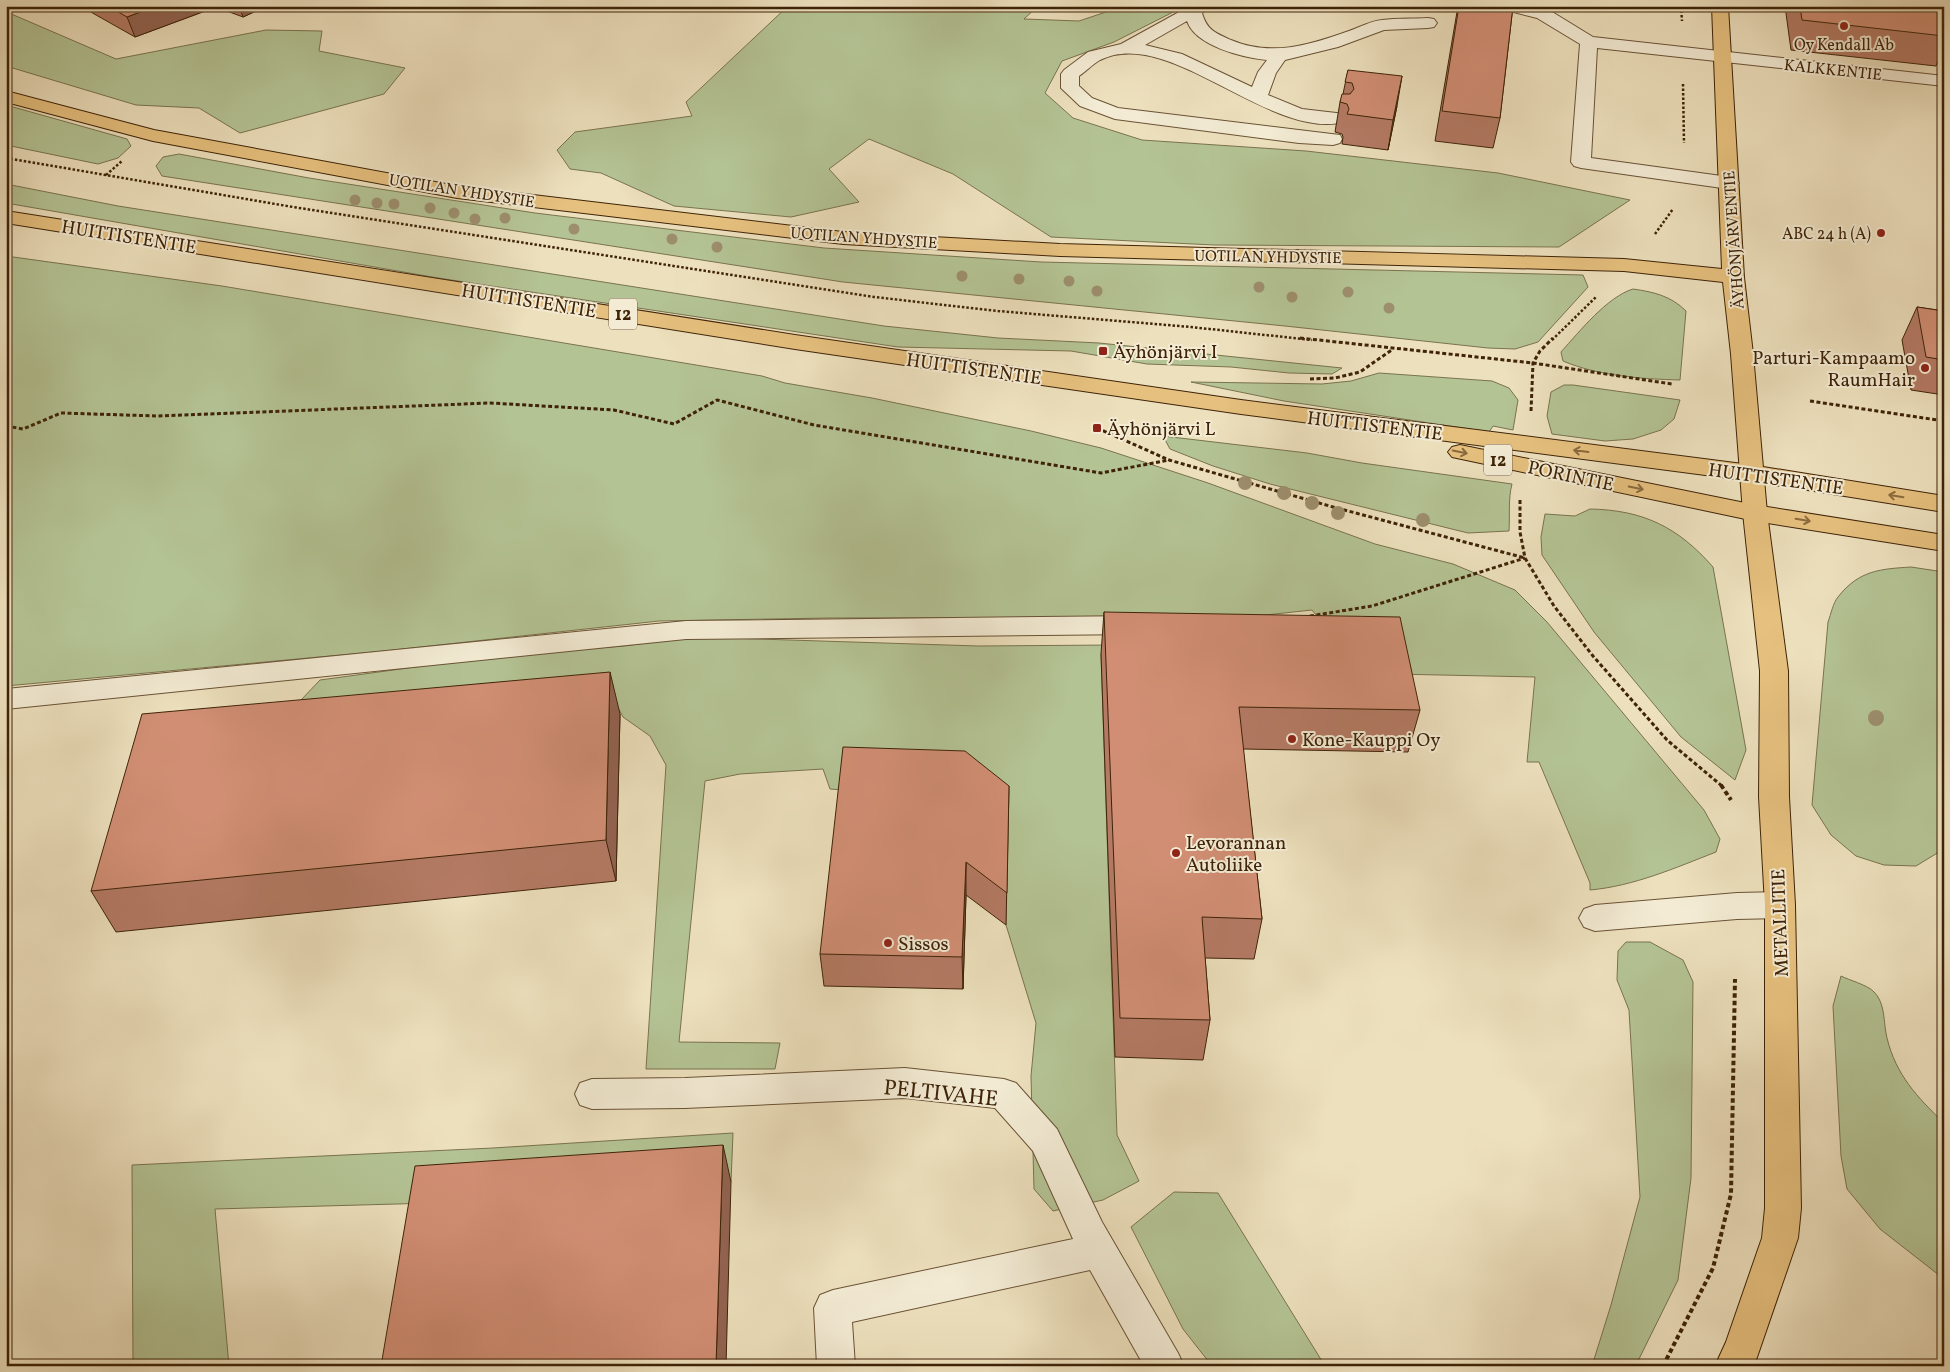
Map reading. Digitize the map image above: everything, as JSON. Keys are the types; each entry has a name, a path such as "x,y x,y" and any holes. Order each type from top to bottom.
{"main road":[{"name":"ÄYHÖNJÄRVENTIE","path":"1720,6 1733,277 1742,354 1751,473"},
{"name":"UOTILAN YHDYSTIE","path":"6,96 153,135 457,192 843,238 1060,250 1624,265 1733,277"},
{"name":"HUITTISTENTIE","path":"6,217 786,340 1241,408 1751,473 1944,504"},
{"name":"PORINTIE","path":"1241,408 1754,513"},
{"name":"METALLITIE","path":"1734,1366 1742,1350 1780,1238 1783,1208 1780,905 1774,796 1774,671 1754,513 1751,473"},
{"name":"HUITTISTENTIE","path":"1754,513 1944,543"}],"street":[{"path":"1512,6 1542,14 1589,42 1581,162 1729,182"},
{"path":"1126,48 1198,9 1198,28 1212,38 1237,49 1265,55 1289,54"},
{"path":"1258,96 1267,72 1279,56 1332,43 1382,25 1428,19"},
{"name":"KALKKENTIE","path":"1589,42 1944,81"},
{"path":"1333,139 1299,137 1115,113 1086,102 1070,88 1070,74 1082,62 1104,52 1126,48 1153,51 1180,60 1281,108 1306,116 1338,118"},
{"path":"6,699 686,630 1169,624"},
{"path":"1594,918 1737,906 1780,905"},
{"name":"PELTIVAHE","path":"592,1094 685,1093 905,1083 1004,1094 1045,1140 1098,1252 1165,1366"},
{"path":"836,1366 833,1308 1098,1252"}],"path":[{"path":"6,158 293,207 874,297 998,311 1192,327 1534,363 1672,384"},
{"path":"1531,419 1534,363 1540,351 1596,296 1624,265"},
{"path":"1307,379 1335,378 1360,372 1393,349"},
{"path":"6,426 24,429 61,414 158,416 490,403 614,410 674,424 717,400 814,425 1102,473 1170,460"},
{"path":"1810,400 1944,421"},
{"path":"1097,428 1170,460 1333,507 1525,558"},
{"path":"1520,499 1520,532 1525,558 1554,606 1593,656 1667,740 1722,785 1732,801"},
{"path":"1306,617 1372,606 1525,558"},
{"path":"1663,1366 1713,1268 1731,1194 1736,972"}],"green space":[{"path":"788,6 1038,6 1024,19 1079,21 1124,6 1185,6 1114,42 1062,61 1045,93 1073,118 1142,140 1306,151 1498,173 1630,200 1559,247 1214,245 1051,237 953,174 869,139 829,169 859,202 791,217 674,206 601,173 570,169 557,150 575,132 692,116 686,102"},
{"path":"9,13 116,59 266,30 322,31 319,51 405,68 384,94 240,133 199,108 136,105 6,66 6,14"},
{"path":"6,105 127,139 131,146 118,158 98,164 6,145"},
{"path":"179,154 309,178 535,213 824,248 1041,262 1583,275 1588,287 1538,342 1515,349 1488,348 843,282 162,176 156,166 163,157"},
{"path":"6,184 118,206 884,326 998,338 1099,343 1342,368 1332,374 1289,373 1231,367 1147,364 1071,351 898,347 438,278 6,203"},
{"path":"6,256 222,286 762,376 785,383 872,398 1031,431 1101,448 1208,483 1375,544 1453,564 1515,590 1547,622 1704,810 1720,839 1716,852 1670,870 1622,885 1590,890 1590,883 1539,762 1527,762 1535,677 1393,674 1101,654 1117,1135 1139,1181 1103,1200 1053,1211 1034,1189 1031,1076 1036,1023 1006,925 1007,801 830,789 823,769 740,774 705,781 679,1042 780,1043 775,1069 646,1069 666,765 650,736 623,717 615,702 301,700 320,680 481,658 623,646 695,637 978,646 1247,644 1329,631 1312,610 1247,617 828,618 659,621 384,651 6,686"},
{"path":"1633,289 1662,296 1686,311 1680,380 1636,378 1605,373 1563,361 1561,352 1585,325 1613,299"},
{"path":"1379,373 1492,381 1509,388 1518,400 1513,430 1493,426 1489,432 1284,401 1191,382 1322,384 1351,381"},
{"path":"1564,385 1680,400 1674,419 1661,430 1633,439 1605,441 1552,434 1547,416 1551,392"},
{"path":"1163,436 1307,453 1362,463 1512,484 1509,531 1468,533 1270,484 1213,466 1170,449"},
{"path":"1590,509 1627,513 1658,523 1686,541 1713,567 1746,750 1735,780 1681,737 1594,632 1542,555 1541,537 1545,514 1575,516"},
{"path":"1911,567 1944,572 1944,849 1916,866 1884,865 1856,856 1831,835 1812,805 1828,622 1836,599 1854,581 1880,570"},
{"path":"1626,942 1650,942 1683,960 1693,982 1691,1178 1678,1280 1636,1365 1592,1366 1611,1305 1640,1197 1629,1010 1617,980 1618,951"},
{"path":"1841,976 1867,987 1877,996 1882,1007 1887,1038 1896,1063 1916,1094 1944,1123 1944,1279 1880,1229 1847,1189 1841,1156 1833,1006"},
{"path":"733,1133 731,1182 433,1203 215,1209 229,1366 133,1366 132,1165 493,1148"},
{"path":"1174,1192 1218,1193 1325,1366 1212,1366 1183,1329 1131,1227"}],"building":[{"path":"108,6 156,6 127,17"},
{"path":"1459,6 1513,6 1500,118 1442,111"},
{"path":"1800,6 1940,6 1944,21 1944,36 1802,20"},
{"path":"1348,70 1402,76 1393,120 1347,114 1349,109 1347,104 1340,102 1342,94 1350,94 1354,89 1352,83 1345,82"},
{"path":"1917,307 1944,311 1944,360 1926,357"},
{"name":"Levorannan Autoliike","path":"1104,612 1400,617 1420,710 1239,707 1262,919 1202,917 1210,1020 1120,1018"},
{"path":"610,672 606,840 91,891 142,714"},
{"path":"843,747 965,751 1009,786 1007,893 966,862 962,957 820,954"},
{"path":"723,1145 716,1366 381,1366 415,1166"}],"place":[{"name":"Oy Kendall Ab","path":"1844,26"},
{"name":"ABC 24 h (A)","path":"1881,233"},
{"name":"Äyhönjärvi I","path":"1103,351"},
{"name":"Parturi-Kampaamo RaumHair","path":"1925,368"},
{"name":"Äyhönjärvi L","path":"1097,428"},
{"name":"Kone-Kauppi Oy","path":"1292,739"},
{"name":"Levorannan Autoliike","path":"1176,853"},
{"name":"Sissos","path":"888,943"}]}
